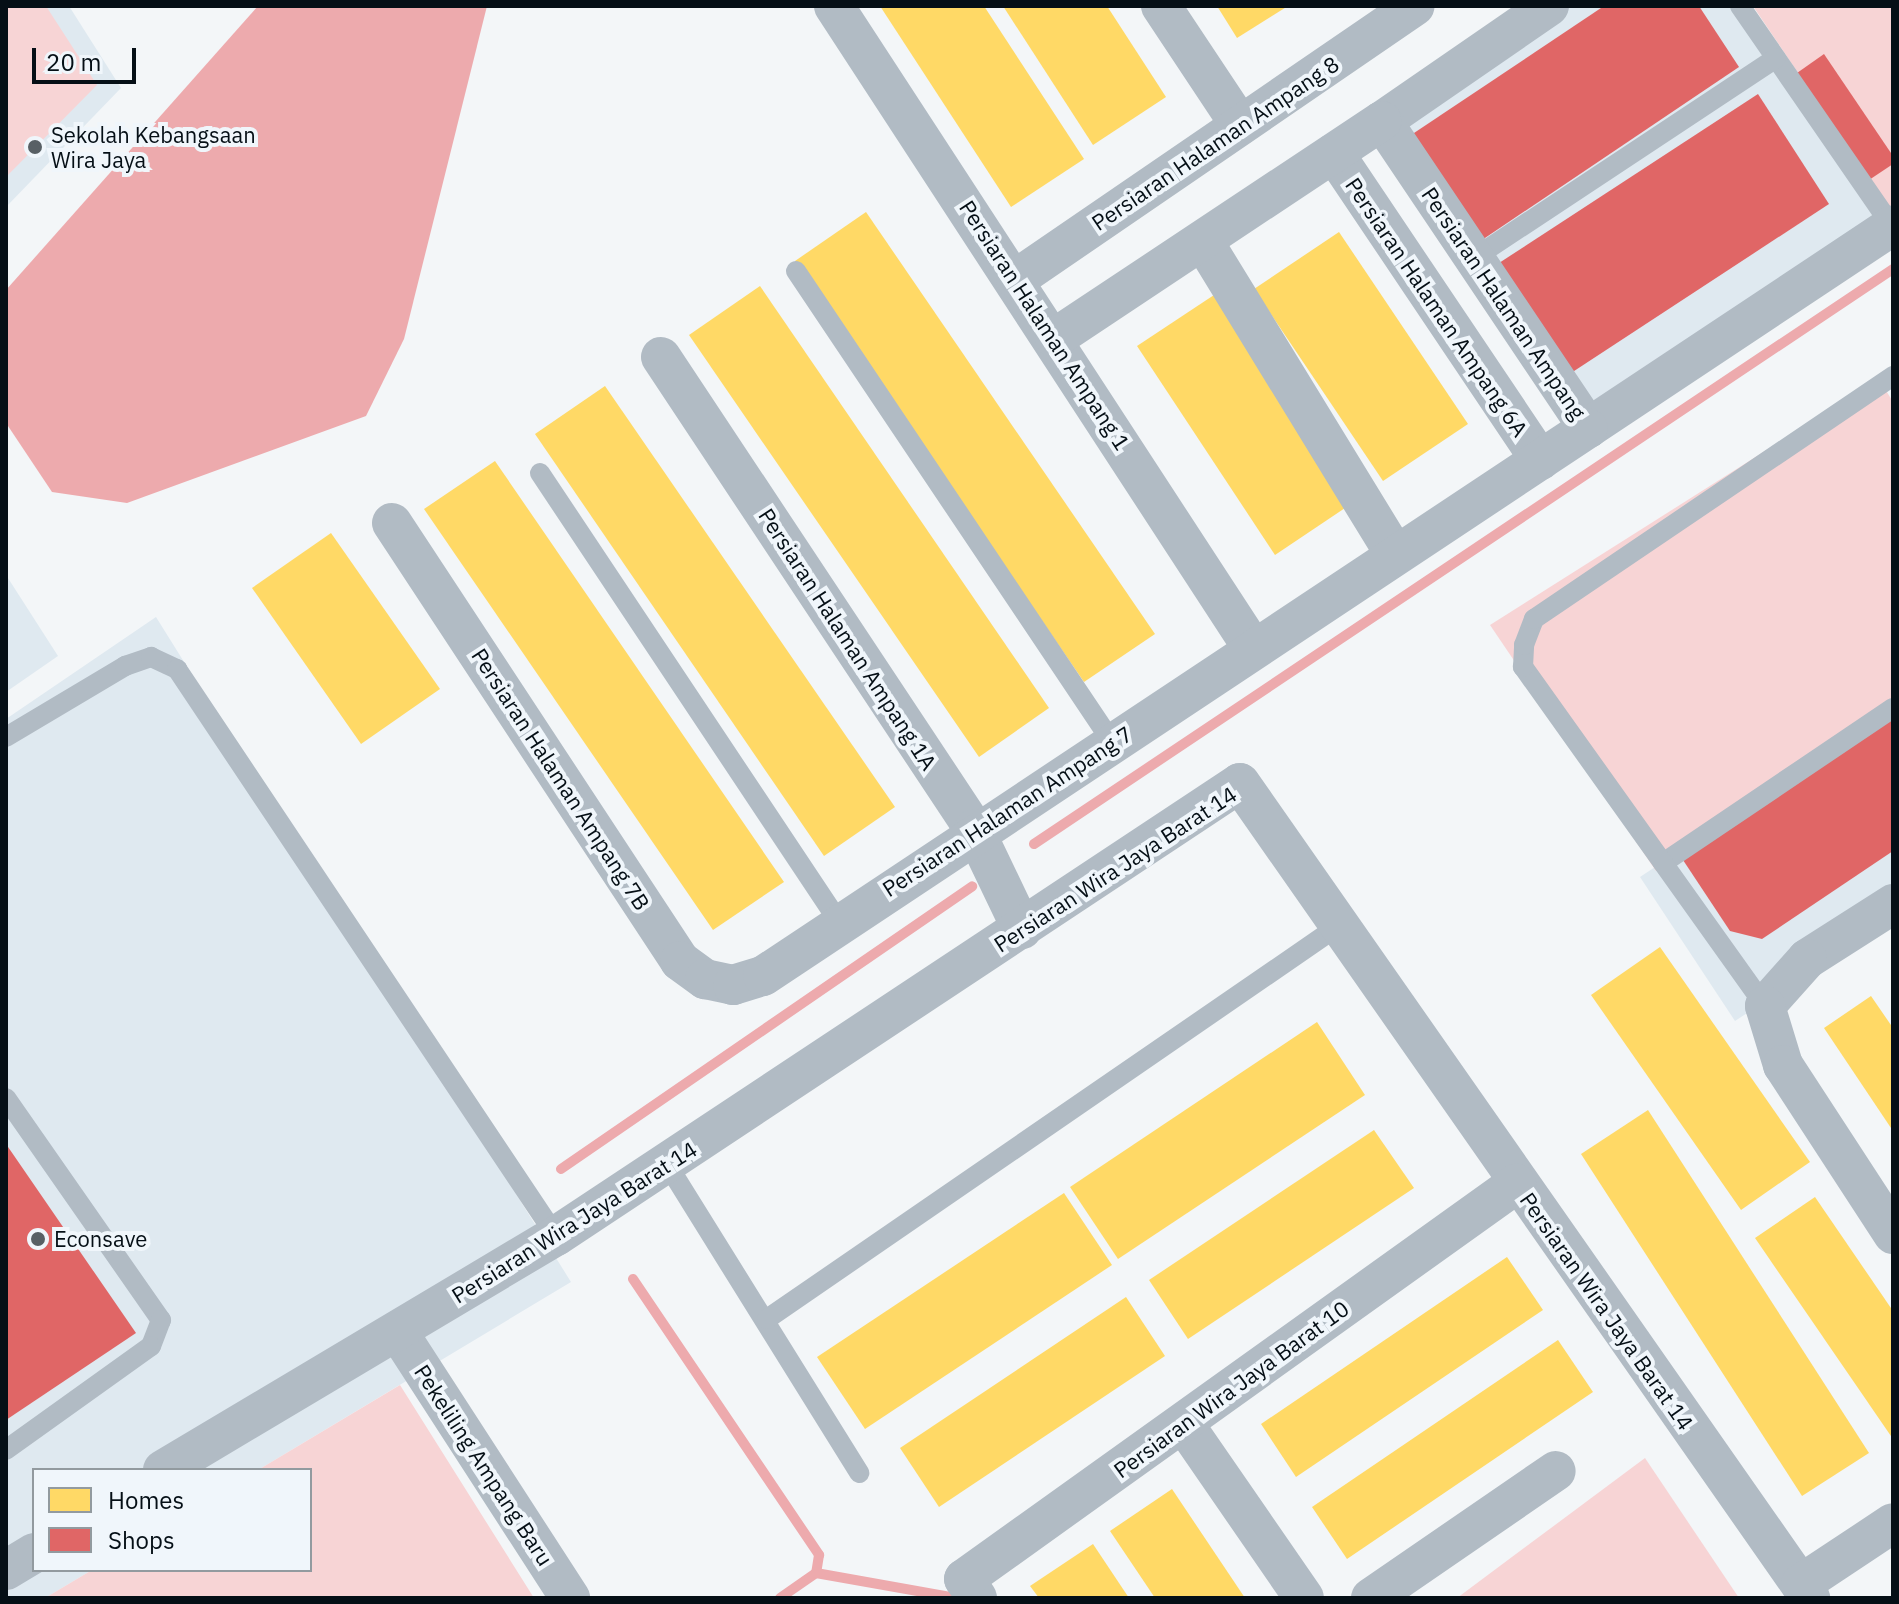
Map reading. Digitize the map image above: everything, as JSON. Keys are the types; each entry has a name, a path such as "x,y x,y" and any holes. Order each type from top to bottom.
{"street":[{"name":"Persiaran Halaman Ampang 1","path":"834,6 1055,338 1252,647"},
{"path":"1161,6 1240,125"},
{"name":"Persiaran Halaman Ampang 8","path":"1016,279 1414,6"},
{"path":"1055,338 1549,6"},
{"name":"Persiaran Halaman Ampang","path":"1382,121 1588,428 1892,225"},
{"name":"Persiaran Halaman Ampang 6A","path":"1334,153 1540,460"},
{"path":"1203,241 1395,554"},
{"name":"Persiaran Halaman Ampang 1A","path":"661,357 974,829 1022,929"},
{"name":"Persiaran Halaman Ampang 7","path":"763,976 974,829 1112,742 1588,428"},
{"name":"Persiaran Halaman Ampang 7B","path":"392,523 680,961 705,979 733,985 763,976"},
{"name":"Persiaran Wira Jaya Barat 14","path":"166,1468 556,1236 1240,783 1516,1184 1806,1591"},
{"path":"1893,904 1807,959 1765,1006 1783,1065 1893,1234"},
{"name":"Persiaran Wira Jaya Barat 10","path":"977,1598 964,1579 1516,1184"},
{"name":"Pekeliling Ampang Baru","path":"398,1332 570,1598"},
{"path":"1184,1424 1304,1598"},
{"path":"1371,1598 1556,1471"},
{"path":"1806,1591 1893,1523"},
{"path":"6,1570 32,1554"}],"lane":[{"path":"1740,6 1892,225"},
{"path":"1474,258 1776,58"},
{"path":"796,271 1112,742"},
{"path":"1765,1006 1523,667 1534,619 1893,376"},
{"path":"540,473 839,922"},
{"path":"6,737 125,666 151,657 177,669 556,1236"},
{"path":"1663,863 1893,708"},
{"path":"767,1319 1337,927"},
{"path":"6,1098 161,1320 151,1346 6,1450"},
{"path":"667,1164 767,1319 859,1473"}],"shaded area":[{"name":"Sekolah Kebangsaan Wira Jaya","path":"6,6 69,6 121,88 6,207"},
{"name":"Sekolah Kebangsaan Wira Jaya","path":"6,6 46,6 97,85 6,177"},
{"path":"258,6 487,6 404,339 366,416 127,503 52,492 6,423 6,290"},
{"path":"1549,6 1737,6 1888,229 1590,431 1379,121"},
{"path":"1753,6 1893,6 1892,213"},
{"path":"1879,379 1893,402 1893,716 1656,871 1490,625"},
{"path":"6,575 58,656 6,692"},
{"path":"156,617 571,1282 261,1468 32,1468 32,1572 89,1572 45,1598 6,1598 6,719"},
{"path":"1893,709 1893,917 1735,1021 1640,877"},
{"path":"400,1385 534,1598 45,1598 89,1572 312,1572 312,1468 261,1468"},
{"path":"1645,1458 1739,1598 1457,1598"}],"building: Homes":[{"path":"880,6 984,6 1084,159 1011,207"},
{"path":"1003,6 1107,6 1166,97 1093,145"},
{"path":"1217,6 1288,6 1237,38"},
{"path":"866,212 1155,634 1084,682 795,261"},
{"path":"1339,232 1468,424 1383,481 1254,289"},
{"path":"760,286 1049,708 979,757 689,335"},
{"path":"1214,295 1351,504 1275,555 1137,346"},
{"path":"605,386 895,807 824,856 535,434"},
{"path":"495,461 784,882 713,930 424,509"},
{"path":"331,533 440,689 361,744 252,588"},
{"path":"1660,947 1810,1162 1741,1210 1591,995"},
{"path":"1871,996 1893,1028 1893,1131 1824,1028"},
{"path":"1317,1022 1365,1095 1118,1259 1070,1187"},
{"path":"1648,1110 1869,1453 1802,1496 1581,1154"},
{"path":"1374,1130 1414,1188 1188,1339 1149,1280"},
{"path":"1064,1193 1112,1265 865,1429 817,1357"},
{"path":"1815,1197 1893,1311 1893,1439 1755,1238"},
{"path":"1507,1257 1543,1310 1296,1477 1261,1424"},
{"path":"1126,1297 1165,1356 939,1507 900,1448"},
{"path":"1558,1340 1593,1392 1347,1559 1312,1507"},
{"path":"1172,1489 1245,1598 1155,1598 1110,1531"},
{"path":"1093,1544 1129,1598 1039,1598 1030,1586"}],"building: Shops":[{"path":"1604,6 1699,6 1739,67 1479,242 1408,137"},
{"path":"1824,54 1893,156 1893,164 1869,180 1797,73"},
{"path":"1758,94 1829,204 1568,375 1496,265"},
{"path":"1893,719 1893,851 1762,939 1730,931 1681,857"},
{"name":"Econsave","path":"6,1144 136,1333 6,1420"}],"waterway":[{"path":"1034,844 1893,269"},
{"path":"561,1169 972,886"},
{"path":"633,1279 819,1555 816,1573"},
{"path":"780,1598 816,1573 956,1598"}],"place":[{"name":"Sekolah Kebangsaan Wira Jaya","path":"35,147"},
{"name":"Econsave","path":"38,1239"}]}
